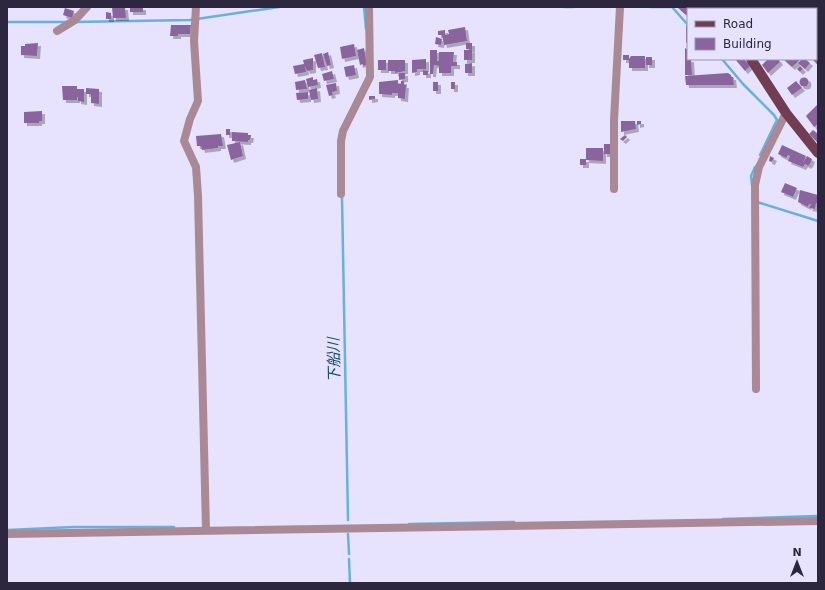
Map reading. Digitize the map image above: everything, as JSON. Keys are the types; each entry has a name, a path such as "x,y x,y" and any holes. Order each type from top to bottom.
{"main road":[{"path":"752,60 786,113 818,153"}],"street":[{"path":"57,31 75,20 87,7"},
{"path":"196,7 194,42 198,101 190,118 184,141 196,167 198,196 206,530"},
{"path":"341,194 341,141 343,131 370,77 369,7"},
{"path":"614,189 614,120 619,10"},
{"path":"756,389 755,185 759,167 786,113"},
{"path":"7,534 818,521"}],"shaded area":[{"path":"818,10 818,64 816,60"}],"building":[{"path":"112,7 125,7 126,18 113,18"},
{"path":"130,7 143,7 143,12 130,12"},
{"path":"677,7 690,7 687,8 686,15"},
{"path":"738,7 755,7 754,8"},
{"path":"65,8 74,11 72,18 63,15"},
{"path":"106,12 111,13 111,19 106,19"},
{"path":"171,25 191,25 190,34 170,36"},
{"path":"686,25 687,44 686,42"},
{"path":"465,27 467,41 444,45 442,35 438,35 438,31 445,30 445,35 449,34 448,30"},
{"path":"436,37 442,39 441,45 435,44"},
{"path":"38,43 37,56 21,55 21,46 25,46 25,44"},
{"path":"466,43 472,43 472,50 466,49"},
{"path":"354,44 356,56 342,59 340,47"},
{"path":"364,48 367,65 363,66 363,64 360,65 357,50"},
{"path":"685,48 687,49 687,60 691,60 692,75 685,75"},
{"path":"817,49 818,50 818,65 813,60 817,60"},
{"path":"430,50 437,50 437,61 439,61 439,52 454,52 453,62 457,62 457,66 451,66 451,73 439,73 439,66 434,65 433,74 430,74"},
{"path":"464,50 472,50 472,60 464,60"},
{"path":"328,52 331,65 327,66 323,54"},
{"path":"322,53 325,67 318,68 314,55"},
{"path":"623,55 629,55 629,59 631,56 645,56 645,68 629,68 629,60 623,60"},
{"path":"646,57 652,57 652,65 646,65"},
{"path":"313,58 313,70 307,71 305,66 306,72 295,74 293,66 304,64 303,60"},
{"path":"426,59 426,69 417,69 417,72 412,73 412,60"},
{"path":"378,60 386,60 386,70 378,70"},
{"path":"388,60 405,60 405,71 395,73 395,71 388,71"},
{"path":"736,60 745,60 750,66 745,71"},
{"path":"767,60 779,60 780,62 768,73 762,65"},
{"path":"784,60 800,60 792,67"},
{"path":"801,60 806,60 810,63 805,69 798,63"},
{"path":"472,63 472,73 465,73 465,64"},
{"path":"354,65 356,75 346,77 344,67"},
{"path":"800,66 803,69 800,72 797,69"},
{"path":"423,70 428,71 428,75 423,75"},
{"path":"332,71 334,79 324,81 322,74"},
{"path":"399,73 405,73 405,79 399,80"},
{"path":"728,73 731,77 733,77 734,85 686,85 685,76"},
{"path":"313,77 313,80 317,79 318,85 308,87 306,79"},
{"path":"804,77 809,82 804,87 799,82"},
{"path":"305,80 307,89 296,90 295,82"},
{"path":"398,80 398,84 401,84 401,81 404,81 404,85 406,85 405,99 398,98 398,93 392,93 392,95 379,94 379,82"},
{"path":"796,81 802,88 792,95 787,88"},
{"path":"433,82 438,82 438,91 433,91"},
{"path":"451,82 455,82 455,89 451,89"},
{"path":"336,83 337,91 332,92 333,95 329,96 326,85"},
{"path":"62,86 77,86 77,89 84,89 84,102 78,101 78,97 77,100 63,100"},
{"path":"86,88 99,89 99,104 91,103 91,94 86,94"},
{"path":"317,88 318,99 311,100 309,90"},
{"path":"308,92 308,99 297,100 296,93"},
{"path":"369,96 375,96 375,99 369,100"},
{"path":"818,104 818,124 814,127 806,116"},
{"path":"42,111 42,121 39,121 39,123 24,123 24,112"},
{"path":"621,121 635,121 636,129 621,132"},
{"path":"637,121 641,121 641,124 637,125"},
{"path":"226,129 230,129 230,135 226,135"},
{"path":"813,130 818,134 818,143 809,134"},
{"path":"232,132 248,133 248,135 251,135 250,140 248,140 248,142 232,141"},
{"path":"221,134 223,146 202,150 201,146 197,146 196,136"},
{"path":"625,135 627,137 623,141 620,139"},
{"path":"240,142 243,156 231,160 227,145"},
{"path":"604,144 611,144 611,154 604,154"},
{"path":"782,145 806,156 803,163 807,156 812,159 810,164 808,166 805,164 803,167 788,161 790,156 788,155 786,158 778,154"},
{"path":"586,148 603,148 603,161 586,160"},
{"path":"770,156 774,158 772,162 769,161"},
{"path":"580,159 586,159 586,165 580,165"},
{"path":"785,183 797,188 793,197 781,192"},
{"path":"800,190 818,195 818,203 816,203 815,209 809,208 811,204 809,204 808,207 798,202"}],"waterway":[{"path":"75,22 190,20 279,7"},
{"name":"下船川","path":"364,7 366,29"},
{"path":"564,7 574,7"},
{"path":"650,7 672,7 687,24"},
{"path":"7,22 66,22"},
{"path":"723,60 777,120 760,155"},
{"path":"752,185 751,176 755,167"},
{"name":"下船川","path":"342,198 348,520"},
{"path":"757,202 818,221"},
{"path":"723,519 818,516"},
{"path":"409,524 514,522"},
{"path":"7,530 74,527 174,527"},
{"name":"下船川","path":"348,534 349,554"},
{"name":"下船川","path":"349,559 350,583"}]}
